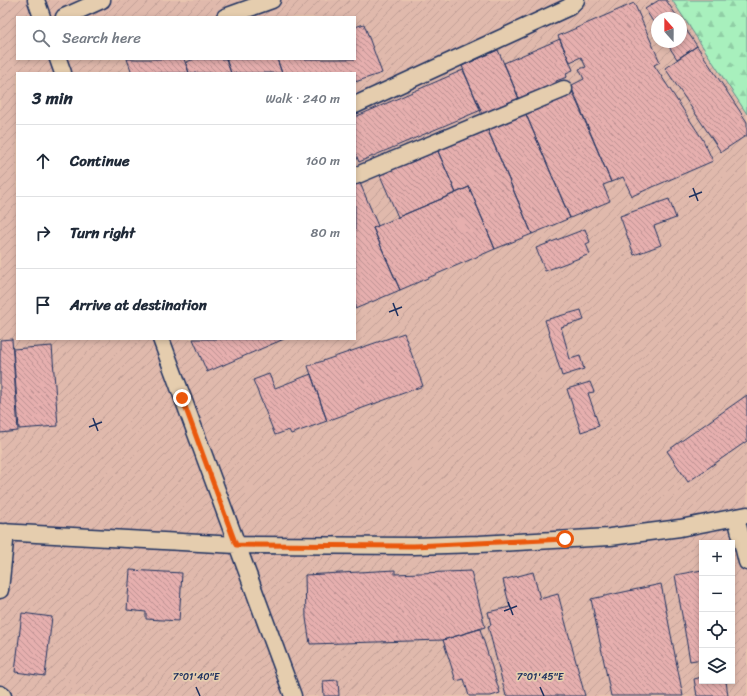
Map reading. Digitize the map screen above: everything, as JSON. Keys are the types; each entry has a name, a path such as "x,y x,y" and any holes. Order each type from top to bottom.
{"street":[{"path":"36,0 42,16"},
{"path":"66,16 102,0"},
{"path":"229,16 272,0"},
{"path":"356,104 569,8 576,0"},
{"path":"58,60 63,72"},
{"path":"356,176 564,89"},
{"path":"160,340 292,696"},
{"path":"0,590 3,532 236,545 414,546 529,542 610,537 680,528 742,516 747,562"}],"shaded area":[{"path":"0,0 747,0 747,696 0,696"}],"green space":[{"path":"672,0 747,0 747,114 687,23 687,12 680,12"}],"building":[{"path":"659,0 666,0 674,12 651,12 651,18 645,9"},
{"path":"634,3 651,42 651,48 654,48 660,62 654,65 703,140 713,161 632,196 623,177 611,182 570,86 584,79 579,69 586,67 581,57 570,62 558,36"},
{"path":"364,24 382,73 356,82 356,72 282,72 277,60 356,60 356,27"},
{"path":"687,31 697,46 677,59 670,48 687,48"},
{"path":"560,39 573,70 566,73 567,77 556,81 558,86 520,101 504,63"},
{"path":"697,46 747,122 747,135 721,152 665,68"},
{"path":"498,50 520,101 483,117 462,66"},
{"path":"127,60 184,60 189,72 132,72"},
{"path":"192,60 226,60 231,72 189,72 186,62"},
{"path":"226,60 277,60 282,72 231,72"},
{"path":"463,70 481,110 359,162 356,154 356,117"},
{"path":"573,91 611,182 603,185 610,201 570,218 525,112"},
{"path":"525,112 570,218 532,234 487,128"},
{"path":"487,128 532,234 495,249 469,187 456,193 437,149"},
{"path":"437,149 456,193 398,217 379,173"},
{"path":"360,183 378,226 373,228 400,290 356,309 356,185"},
{"path":"469,187 495,249 400,290 373,228"},
{"path":"669,199 676,218 654,226 661,245 634,255 620,216"},
{"path":"585,229 590,242 586,244 590,254 545,271 536,248"},
{"path":"581,310 584,320 561,327 570,359 580,356 584,369 562,376 545,320"},
{"path":"404,333 423,386 327,421 308,366"},
{"path":"12,339 18,431 0,433 0,340"},
{"path":"193,340 282,340 207,372"},
{"path":"52,346 58,426 19,429 13,349"},
{"path":"269,374 275,388 311,374 327,421 291,434 289,430 275,435 253,380"},
{"path":"590,382 594,392 588,393 599,426 581,432 567,389"},
{"path":"747,395 747,441 688,482 667,451"},
{"path":"130,570 182,573 179,621 146,619 146,612 127,610"},
{"path":"395,570 395,574 471,571 485,627 443,640 310,644 306,618 305,575"},
{"path":"699,571 699,660 690,661 675,575"},
{"path":"533,572 540,599 558,594 585,696 506,696 488,626 491,625 488,612 510,607 503,580"},
{"path":"661,584 683,696 611,696 591,599"},
{"path":"22,613 52,617 45,676 15,672"},
{"path":"480,629 500,693 491,696 469,696 464,679 456,681 443,640"},
{"path":"699,678 699,684 726,684 728,696 697,696 694,679"},
{"path":"338,680 339,696 324,696 323,681"}],"route":[{"path":"182,398 236,545 414,546 565,539"}]}
